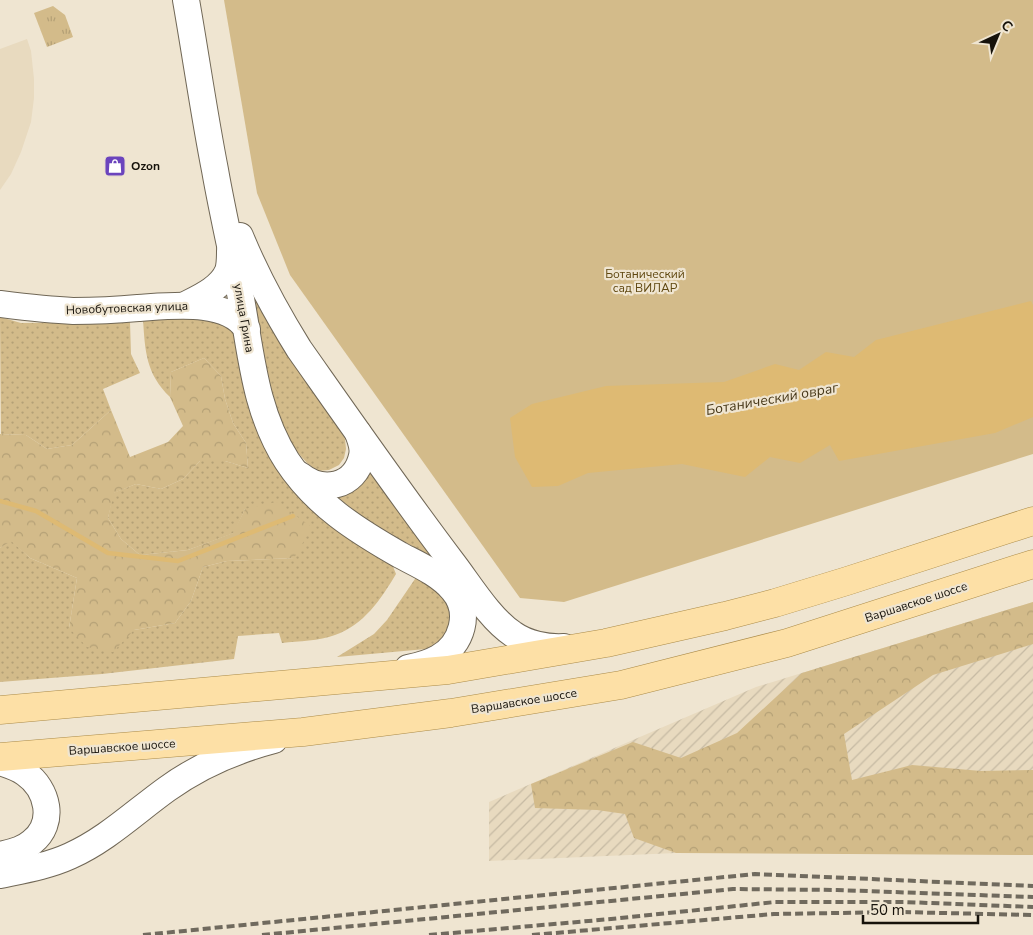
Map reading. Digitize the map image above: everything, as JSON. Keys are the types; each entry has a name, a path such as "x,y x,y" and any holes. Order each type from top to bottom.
{"main road":[{"path":"0,710 448,670 606,643 775,603 1033,521"},
{"name":"Варшавское шоссе","path":"0,757 303,732 452,713 621,685 787,643 1033,564"}],"street":[{"name":"улица Грина","path":"186,0 215,170 239,251 240,290 256,389 264,416 275,441 288,462"},
{"name":"улица Грина","path":"239,251 299,348 358,433 439,544 503,626 516,636 538,645 559,647 606,643"},
{"path":"196,307 202,297 219,284 239,251"},
{"path":"196,307 223,302 240,290"},
{"name":"Новобутовская улица","path":"0,304 73,311 196,307 225,311 242,321 247,328"},
{"path":"288,462 308,482 326,487 337,485 352,475 362,457 362,446 358,433"},
{"path":"288,462 303,484 340,518 361,533 442,579 453,590 462,607 462,626 459,635 448,651 440,658 426,664 344,680"},
{"path":"0,875 42,866 70,857 103,838 167,789 199,769 256,745 303,732"},
{"path":"0,762 16,768 32,778 43,794 47,811 43,829 32,842 16,851 0,855"}],"shaded area":[{"path":"27,39 31,51 34,79 31,122 11,174 0,190 0,49"},
{"path":"1033,602 1033,852 843,838 676,853 489,861 489,802 756,687"}],"green space":[{"name":"Ботанический сад ВИЛАР","path":"224,0 1033,0 1033,454 564,602 520,598 290,275 257,193"},
{"path":"53,6 65,15 73,37 47,47 34,13"},
{"path":"252,291 336,418 345,439 346,449 344,458 339,465 329,470 318,471 307,463 292,446 266,388"},
{"path":"185,313 234,328 260,433 390,559 396,574 378,602 363,618 345,631 329,637 282,643 279,633 238,636 234,659 102,674 0,682 0,548 11,540 30,558 77,578 69,628 134,630 175,623 191,601 203,567 227,561 294,558 245,509 234,533 188,550 140,555 121,539 108,518 113,493 136,484 161,489 183,479 200,461 225,461 248,468 246,443 233,423 225,399 221,376 204,358 171,372 170,397 151,371 146,352 143,319"},
{"path":"0,317 21,323 130,322 131,354 140,373 103,389 111,410 72,445 47,449 26,435 1,434"},
{"path":"204,358 221,376 225,399 233,423 246,443 248,468 225,461 200,461 183,479 161,489 136,484 114,493 108,518 121,539 140,555 188,550 233,533 245,509 276,502 312,527 294,558 227,561 203,567 191,601 175,623 134,630 113,652 87,647 69,628 77,578 30,558 11,541 0,548 0,434 26,435 47,449 72,445 111,410 130,457 168,442 183,426 170,397 171,372"},
{"path":"366,461 444,563 373,525 328,490"},
{"path":"417,576 437,586 452,607 453,629 436,646 426,649 337,657 374,634 387,620"},
{"path":"1033,602 1033,644 933,675 844,734 852,780 912,765 981,771 1033,770 1033,855 676,853 634,838 625,814 597,810 535,808 531,784 633,742 681,758 737,733 802,673"}],"water":[{"path":"1031,301 1033,305 1033,417 995,433 839,461 830,445 800,463 770,457 745,477 682,464 588,473 558,486 532,487 515,457 510,418 532,404 606,386 724,382 775,364 799,370 826,352 854,357 876,340"}],"waterway":[{"name":"Ботанический овраг","path":"0,501 36,511 108,553 178,561 293,516"}],"railway":[{"path":"143,935 755,874 1033,886"},
{"path":"262,935 733,889 837,890 1033,897"},
{"path":"429,935 775,902 904,902 1033,907"},
{"path":"532,935 774,914 899,912 1033,915"}],"place":[{"name":"Ozon","path":"115,166"}]}
